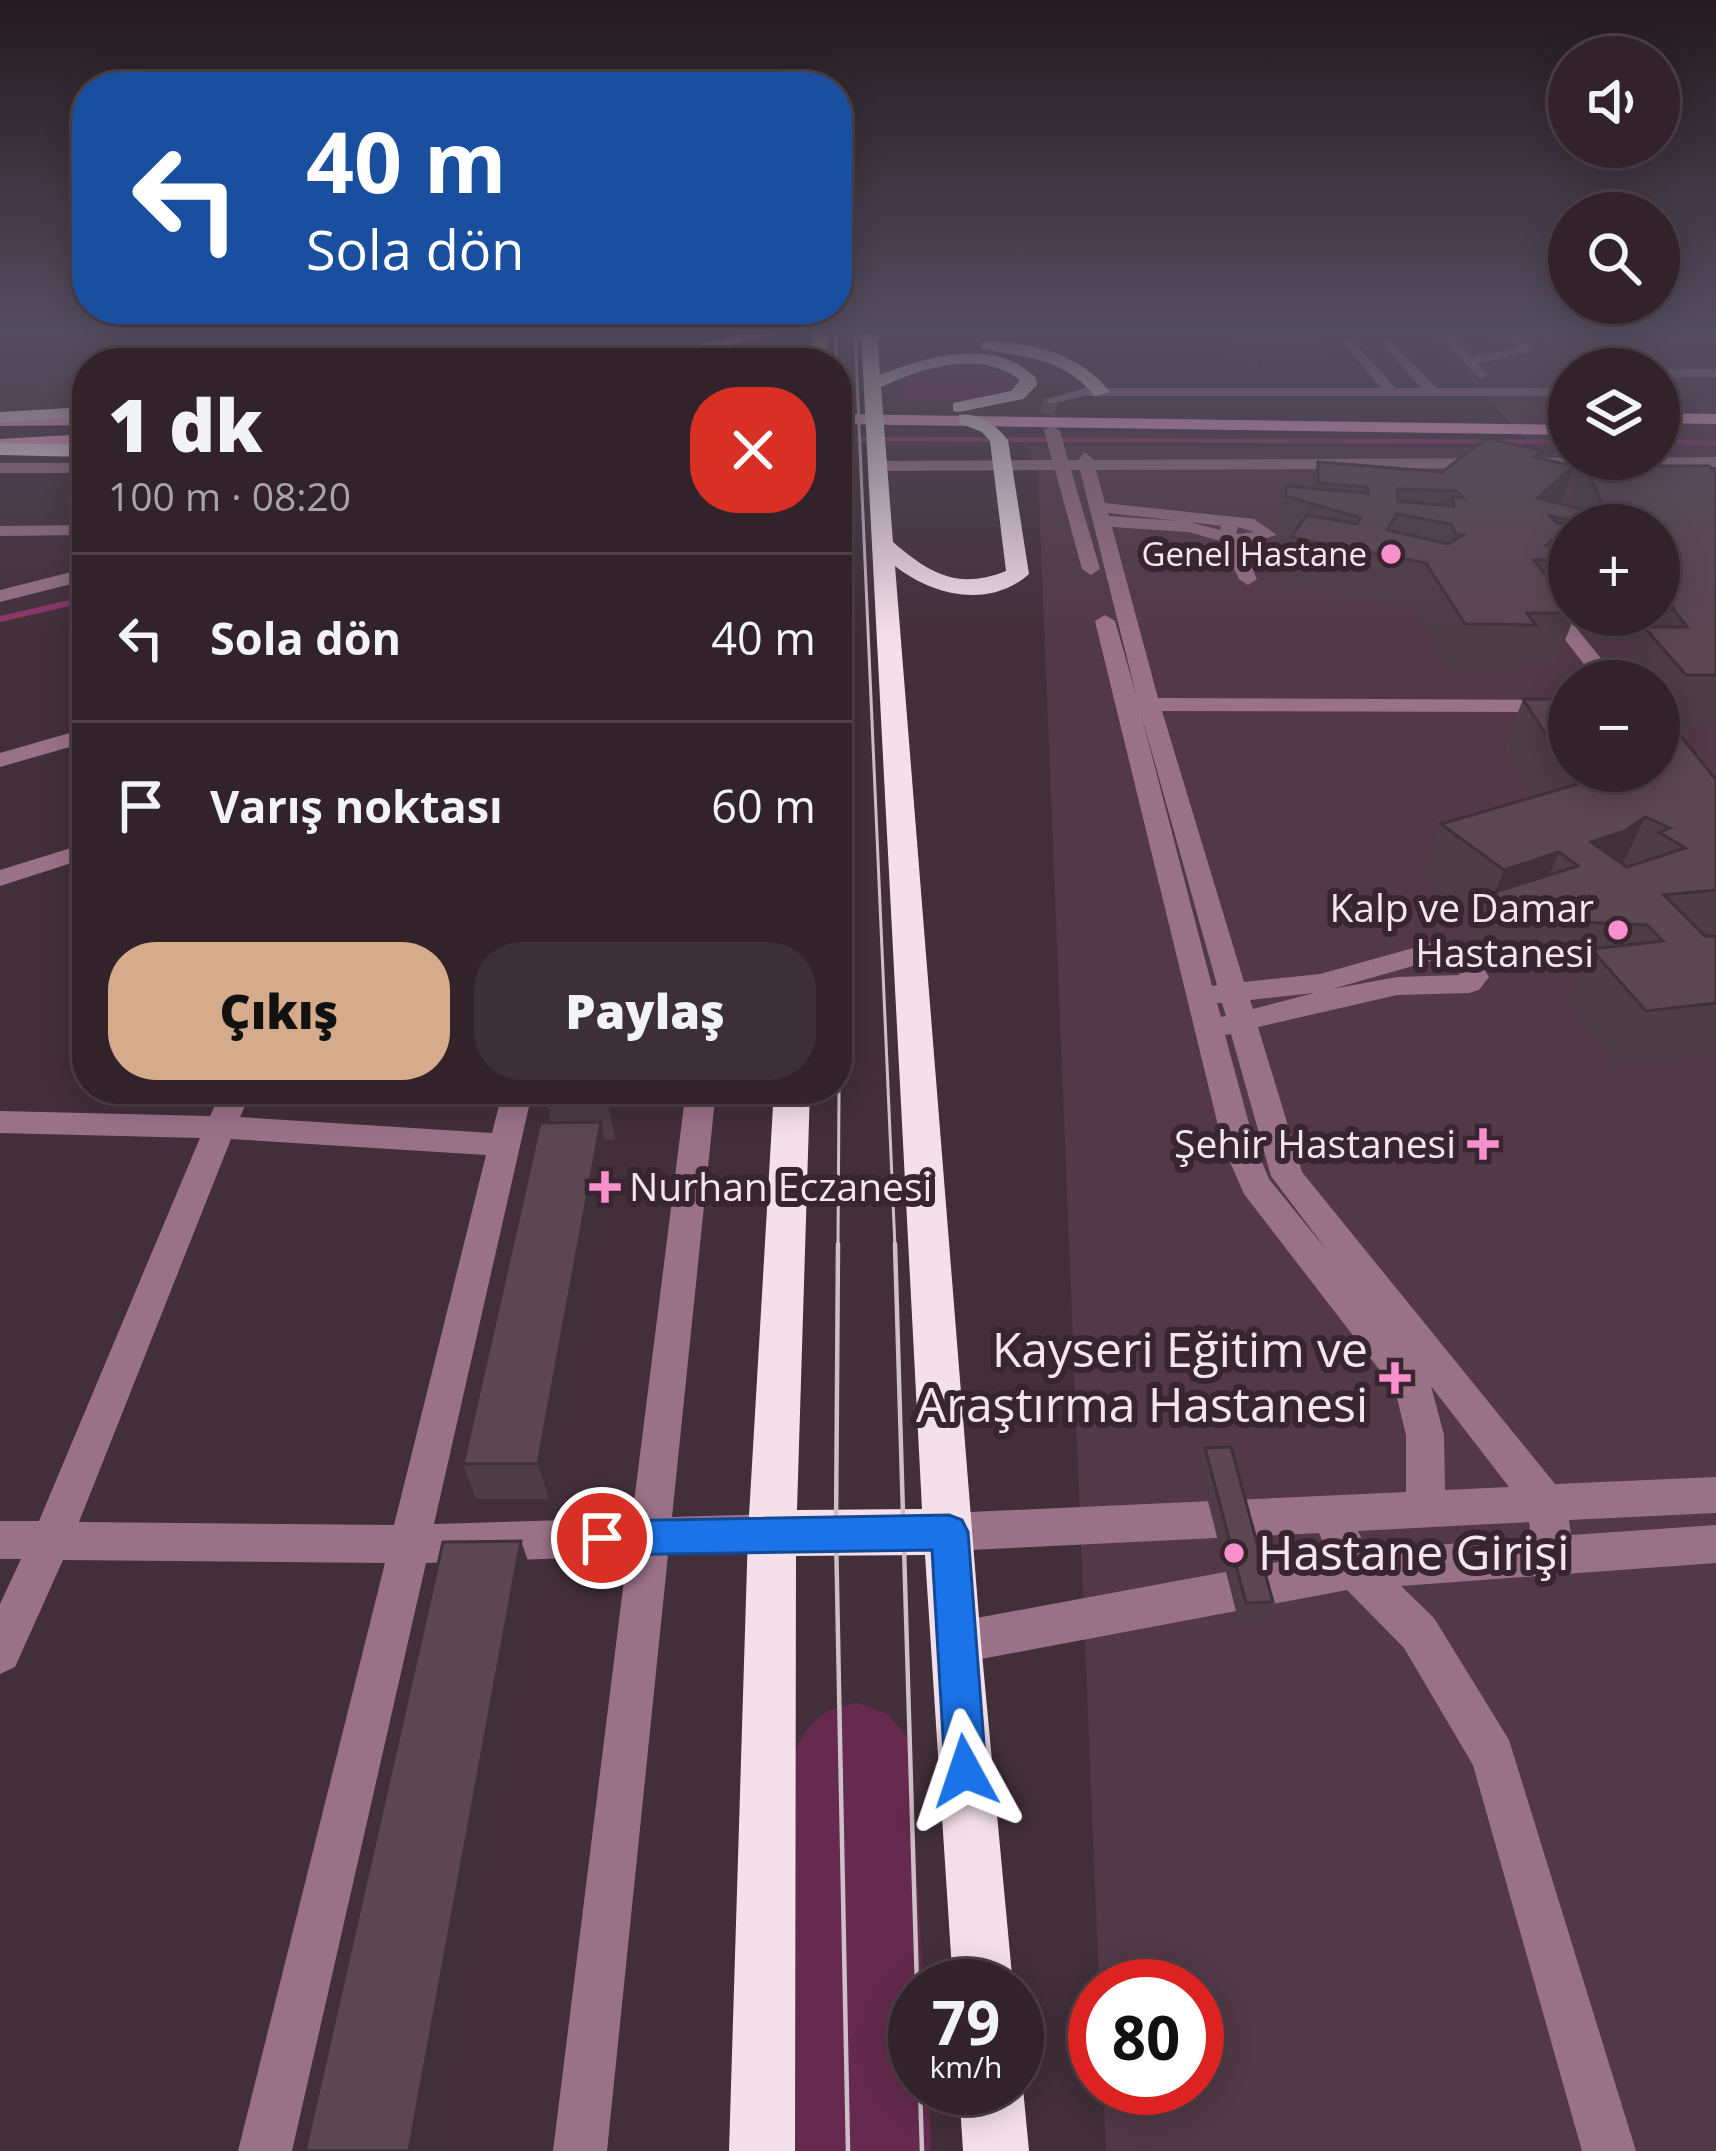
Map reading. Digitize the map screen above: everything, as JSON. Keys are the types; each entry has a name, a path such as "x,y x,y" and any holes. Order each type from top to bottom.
{"highway":[{"path":"876,433 955,1642 981,1959"},
{"path":"884,545 923,581 947,587 990,585 1018,574 999,440 993,433"},
{"path":"0,447 72,450"},
{"path":"762,2151 772,1533 791,1104"},
{"path":"772,1533 949,1532"},
{"path":"993,2115 996,2151"}],"main road":[{"path":"0,447 72,440"}],"street":[{"path":"878,458 1065,451 1548,459"},
{"path":"1065,451 1098,514 1201,996 1239,1146 1255,1185 1412,1384 1425,1435 1426,1511"},
{"path":"1065,451 1137,704 1232,991 1287,1176 1546,1504 1554,1556"},
{"path":"1680,459 1716,459"},
{"path":"0,468 72,468"},
{"path":"1098,514 1229,529 1248,579"},
{"path":"0,532 72,530"},
{"path":"0,596 72,578"},
{"path":"1572,636 1591,660"},
{"path":"1137,704 1548,706"},
{"path":"0,760 72,739"},
{"path":"0,878 72,855"},
{"path":"1201,996 1320,983 1442,949 1461,956 1474,976 1469,984 1397,986 1209,1028"},
{"path":"0,1652 231,1104"},
{"path":"266,2151 515,1104"},
{"path":"580,2151 698,1104"},
{"path":"0,1123 220,1127 505,1145"},
{"path":"949,1532 1716,1495"},
{"path":"1332,1516 1355,1570 1420,1633 1493,1756 1609,2151"},
{"path":"0,1540 410,1544 772,1533"},
{"path":"955,1642 1355,1570 1716,1544"}],"shaded area":[{"name":"Kayseri Eğitim ve Araştırma Hastanesi","path":"1521,433 1548,433 1548,480 1680,480 1680,433 1716,433 1716,2151 1106,2151 1104,2115 1224,2115 1224,1959 1098,1959 1038,475 1026,446 1534,447"},
{"path":"857,1703 888,1714 910,1741 922,1959 888,1959 888,2115 930,2115 931,2151 794,2151 795,1752 818,1718"}],"building":[{"path":"1487,438 1542,451 1534,457 1548,460 1548,480 1558,480 1537,498 1561,504 1548,504 1548,560 1534,560 1548,578 1548,613 1527,613 1536,625 1465,624 1426,563 1291,537 1307,515 1357,524 1361,518 1286,496 1286,486 1368,493 1367,487 1318,483 1318,462 1442,472","holes":["1397,489 1456,491 1463,498 1452,497 1454,506 1398,501","1397,514 1451,524 1456,534 1463,535 1448,544 1387,530"]},
{"path":"1680,466 1709,466 1716,473 1716,675 1686,675 1680,660 1673,660 1652,636 1680,636 1680,627 1687,627 1680,618 1680,504 1602,504 1591,480 1680,480"},
{"path":"1523,699 1548,699 1548,738"},
{"path":"1680,735 1716,780 1716,890 1664,895 1705,936 1716,936 1716,1003 1646,1011 1591,949 1663,941 1647,925 1516,919 1485,895 1578,866 1559,852 1504,870 1441,824 1551,792 1680,792","holes":["1645,817 1670,828 1659,832 1685,848 1627,867 1591,842 1625,831"]},
{"path":"601,1122 538,1464 463,1464 540,1123"},
{"path":"1231,1447 1273,1602 1246,1603 1205,1448"},
{"path":"521,1541 409,2151 305,2151 443,1542"}],"waterway":[{"path":"852,439 1548,442"},
{"path":"1680,442 1716,443"},
{"path":"0,619 72,602"}],"tram line":[{"path":"859,433 895,1247"},
{"path":"838,1247 839,1104"},
{"path":"838,1244 836,1533 848,2151"},
{"path":"895,1244 916,1959"},
{"path":"921,2115 922,2151"}],"place":[{"name":"Genel Hastane","path":"1391,554"},
{"name":"Kalp ve Damar Hastanesi","path":"1618,930"},
{"name":"Şehir Hastanesi","path":"1483,1144"},
{"name":"Nurhan Eczanesi","path":"605,1187"},
{"name":"Kayseri Eğitim ve Araştırma Hastanesi","path":"1395,1378"},
{"name":"Hastane Girişi","path":"1234,1553"}],"route":[{"path":"602,1538 949,1532 965,1771"}]}
